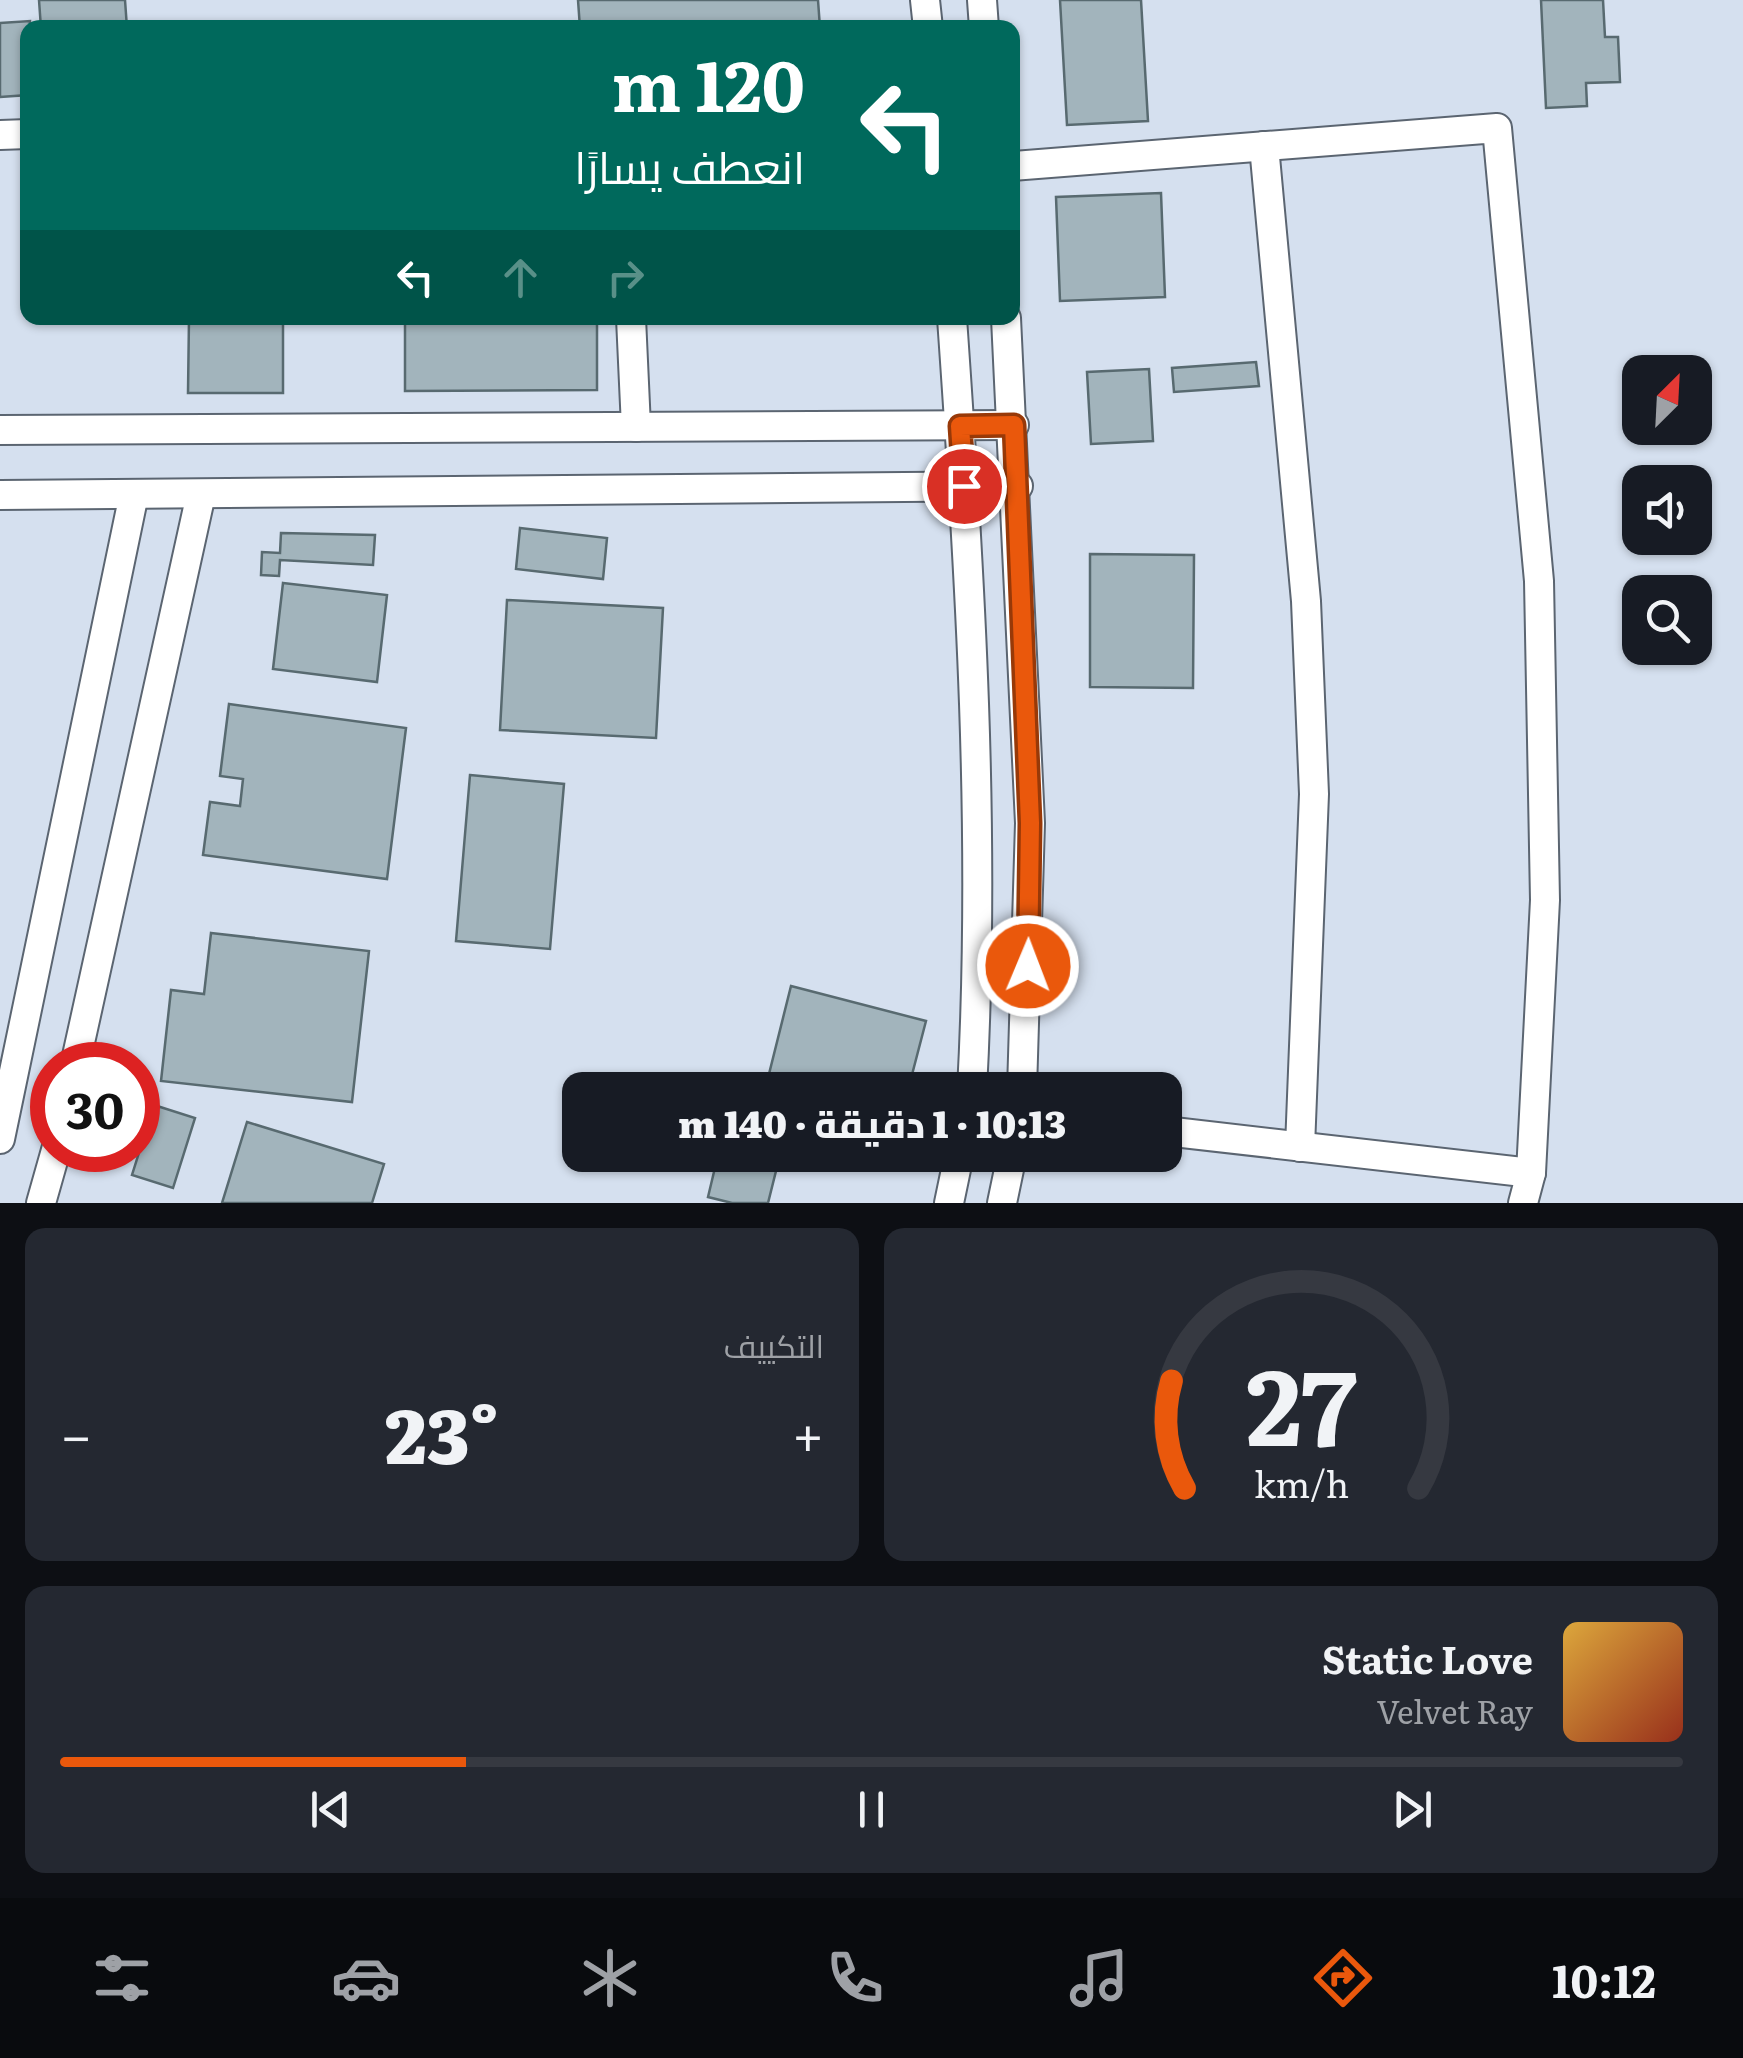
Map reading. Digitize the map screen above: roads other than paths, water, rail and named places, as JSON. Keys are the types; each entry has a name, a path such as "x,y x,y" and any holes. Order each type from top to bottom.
{"street":[{"path":"1020,165 1498,128 1539,581 1545,900 1530,1173 1523,1203"},
{"path":"1264,146 1306,601 1314,794 1300,1147"},
{"path":"631,325 636,427"},
{"path":"953,325 964,486 980,947 973,1072"},
{"path":"1007,325 1018,486 1030,823 1023,1072"},
{"path":"0,430 1014,425"},
{"path":"0,494 1018,486"},
{"path":"0,1139 134,494"},
{"path":"79,1042 201,494"},
{"path":"1182,1133 1530,1173"},
{"path":"42,1203 50,1172"},
{"path":"950,1203 956,1172"},
{"path":"1002,1203 1008,1172"}]}
